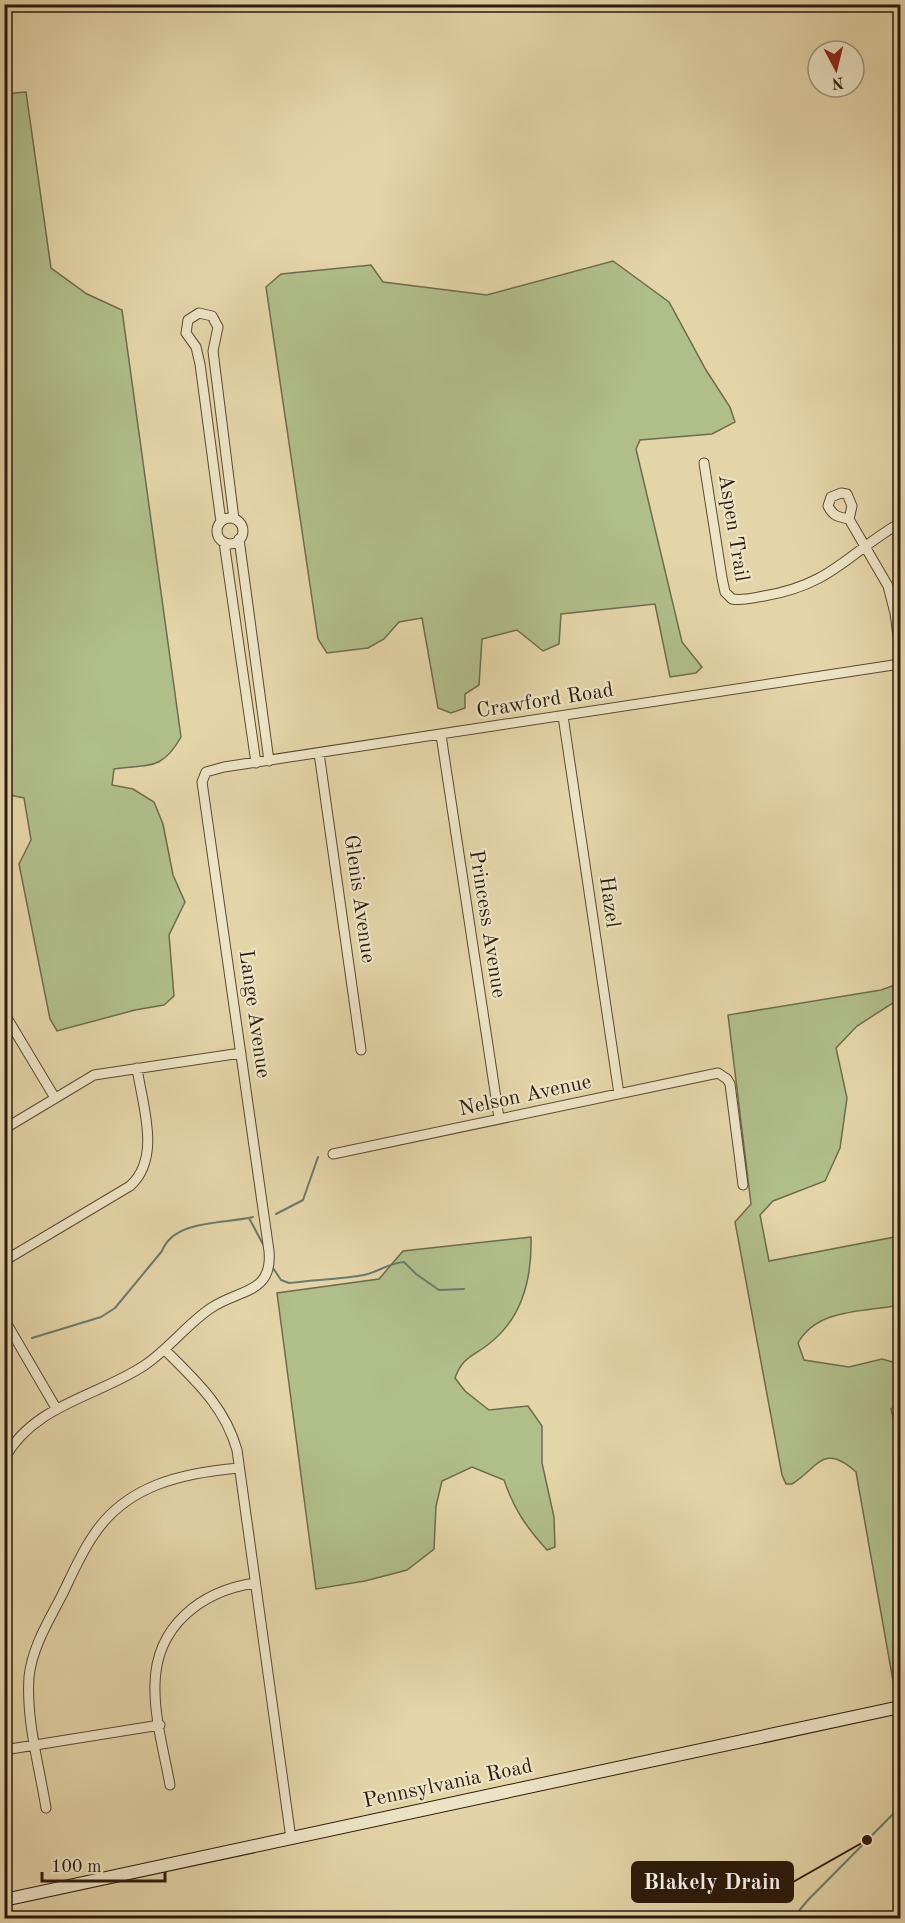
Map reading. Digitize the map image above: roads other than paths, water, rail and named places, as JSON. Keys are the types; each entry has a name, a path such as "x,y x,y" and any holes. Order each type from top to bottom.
{"street":[{"path":"256,763 224,542 217,531 220,522 200,364 196,347 186,329 188,320 199,313 208,314 217,323 218,332 213,345 214,362 234,519 243,530 239,539 269,761"},
{"path":"200,364 214,362"},
{"path":"211,439 224,437"},
{"name":"Aspen Trail","path":"704,462 722,578 729,598 743,600 800,589 830,574 867,547"},
{"path":"220,522 234,519"},
{"path":"849,519 883,574 892,596 900,652"},
{"path":"867,547 900,523"},
{"path":"224,542 231,543 239,539"},
{"path":"239,648 253,646"},
{"name":"Crawford Road","path":"202,782 204,774 212,769 900,664"},
{"name":"Hazel","path":"563,716 619,1094"},
{"name":"Princess Avenue","path":"441,735 498,1118"},
{"name":"Glenis Avenue","path":"319,753 361,1050"},
{"name":"Lange Avenue","path":"4,1459 21,1434 56,1408 127,1377 165,1350 216,1304 260,1285 269,1271 269,1251 202,782"},
{"path":"4,1013 55,1098"},
{"path":"4,1129 94,1075 241,1053"},
{"path":"4,1262 127,1188 138,1178 146,1162 148,1144 137,1068"},
{"name":"Nelson Avenue","path":"333,1154 711,1073 723,1075 730,1084 743,1185"},
{"path":"4,1319 56,1408"},
{"path":"165,1350 212,1398 226,1419 235,1442 291,1839"},
{"path":"46,1808 29,1697 33,1657 38,1642 96,1532 119,1506 152,1485 182,1475 239,1468"},
{"path":"170,1785 160,1725 155,1675 163,1644 170,1631 188,1611 211,1595 255,1583"},
{"name":"Pennsylvania Road","path":"4,1900 900,1707"},
{"path":"4,1750 160,1725"}],"waterway":[{"path":"276,1214 303,1200 318,1157"},
{"path":"32,1338 101,1317 115,1308 168,1241 177,1233 202,1225 253,1217"},
{"path":"249,1218 264,1246"},
{"path":"271,1265 281,1280 289,1283 364,1275 404,1262 416,1274 439,1290 464,1289"},
{"path":"4,1352 8,1351"},
{"path":"793,1918 900,1807"}],"place":[{"name":"Blakely Drain","path":"867,1840"}]}
